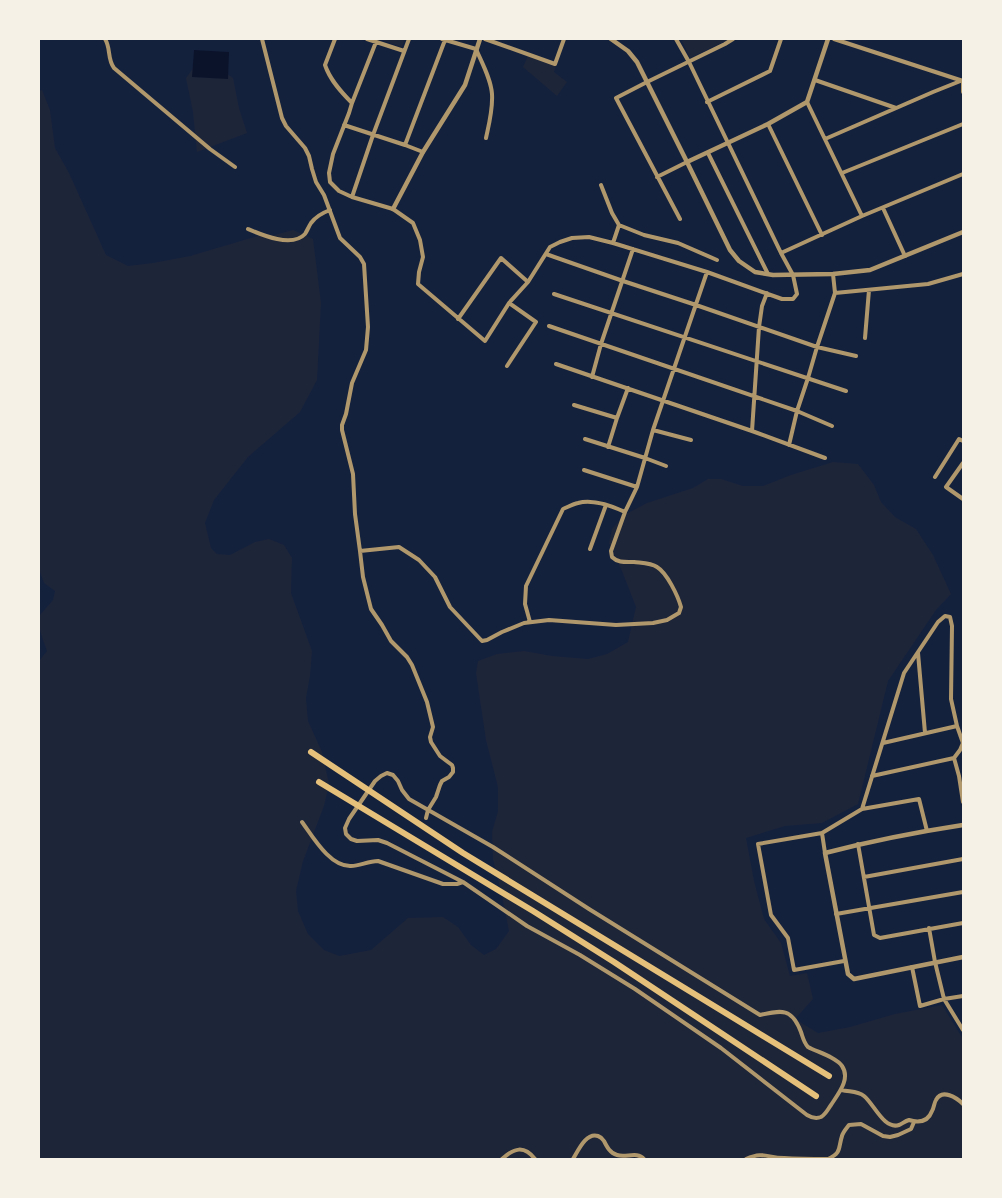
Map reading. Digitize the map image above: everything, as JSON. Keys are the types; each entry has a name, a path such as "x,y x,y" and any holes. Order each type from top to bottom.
{"highway":[{"path":"311,752 463,853 829,1076"},
{"path":"319,782 614,962 816,1096"}],"street":[{"path":"105,39 109,45 110,63 114,68 210,149 235,167"},
{"path":"262,39 282,118 309,156 316,182 324,195 340,238 360,257 364,264 368,327 366,350 352,383 342,430 353,474 355,514 363,577 371,609 390,641 407,657 412,665 433,727 430,737 431,742 440,756 452,765 453,768 453,772 449,777 442,780 426,818"},
{"path":"335,39 325,65 328,73 352,103"},
{"path":"367,39 404,51"},
{"path":"352,197 373,134 409,39"},
{"path":"405,145 444,39 476,49"},
{"path":"393,209 423,152 466,85 480,39"},
{"path":"484,39 555,64 564,39"},
{"path":"611,39 620,44 636,62 730,250 739,261 755,272 793,275 833,274 870,270 963,232"},
{"path":"376,42 334,154 329,173 330,182 339,191 352,197 393,209 413,222 420,240 423,257 418,284 485,341 509,303 528,282 550,247 572,238 589,237 613,243 738,282 782,299 793,299 797,294 793,275 707,102 678,39"},
{"path":"680,219 616,98 733,39"},
{"path":"707,102 770,71 781,39"},
{"path":"658,177 768,124 807,102 828,39"},
{"path":"834,39 963,81"},
{"path":"476,49 491,85 490,119 486,138"},
{"path":"814,80 896,108"},
{"path":"963,81 963,92"},
{"path":"825,139 963,81"},
{"path":"807,102 862,216"},
{"path":"768,124 822,235"},
{"path":"842,173 963,124"},
{"path":"344,125 423,152"},
{"path":"708,152 768,274"},
{"path":"781,253 862,216 963,174"},
{"path":"600,186 619,225 644,235 678,243 717,260"},
{"path":"883,208 905,256"},
{"path":"248,229 278,240 295,239 304,235 311,223 320,214 330,210"},
{"path":"613,243 619,225"},
{"path":"592,377 633,249"},
{"path":"546,254 817,347 856,356"},
{"path":"458,319 501,258 528,282"},
{"path":"360,551 399,547 419,560 435,577 450,608 482,641 530,622 549,620 634,625 667,620 679,612 681,607 678,597 660,569 648,564 617,561 612,556 611,551 637,486 653,430 707,272"},
{"path":"789,444 797,411 835,293 833,274"},
{"path":"835,293 928,284 963,274"},
{"path":"865,338 869,290"},
{"path":"554,294 846,391"},
{"path":"752,431 759,326 762,306 767,294"},
{"path":"507,366 536,322 509,303"},
{"path":"549,326 797,411 832,426"},
{"path":"556,364 825,458"},
{"path":"608,447 628,388"},
{"path":"574,405 617,418"},
{"path":"653,430 691,440"},
{"path":"935,477 959,438 963,442"},
{"path":"584,439 666,466"},
{"path":"963,463 946,487 963,499"},
{"path":"584,470 637,486"},
{"path":"530,622 525,604 526,586 563,509 579,502 589,502 606,505 625,512"},
{"path":"590,549 606,505"},
{"path":"862,809 872,776 883,743 904,673 938,622 945,616 950,617 952,626 951,699 963,743 960,750 954,758 872,776"},
{"path":"918,653 925,733"},
{"path":"883,743 957,726"},
{"path":"954,758 963,802"},
{"path":"387,774 393,776 398,781 409,799 428,810 493,847 760,1015 777,1012 791,1014 805,1044 834,1059 842,1066 845,1072 842,1090 825,1114 814,1118 807,1116 722,1048 588,960 527,926 463,882 387,843 378,840 357,841 351,839 346,834 345,828 349,819 375,781 387,774"},
{"path":"844,961 794,970 788,938 771,915 758,844 822,833 862,809 919,798 927,830"},
{"path":"302,822 322,848 337,863 344,866 378,861 443,884 463,882"},
{"path":"825,853 858,844 927,830 963,825"},
{"path":"822,833 844,961 848,974 854,979 963,957"},
{"path":"858,844 874,935 880,938 963,923"},
{"path":"864,877 963,859"},
{"path":"836,914 963,892"},
{"path":"929,928 944,999 963,1029"},
{"path":"912,967 920,1006 963,996"},
{"path":"842,1090 865,1096 887,1124 893,1126 909,1120 920,1122 930,1116 936,1100 944,1094 951,1095 963,1104"},
{"path":"746,1159 757,1155 766,1155 781,1158 828,1159 835,1156 840,1150 842,1133 849,1125 861,1124 883,1136 890,1137 911,1129 914,1122"},
{"path":"574,1159 583,1144 589,1137 594,1135 600,1136 610,1151 618,1156 642,1156 644,1159"},
{"path":"502,1159 512,1151 519,1149 532,1155 535,1159"}],"shaded area":[{"path":"379,39 405,39 402,47"},
{"path":"687,39 729,39 690,58 682,41"},
{"path":"194,50 229,52 228,79 192,77"},
{"path":"528,56 556,66 554,72 567,82 557,96 523,67"},
{"path":"196,64 216,66 233,78 239,108 247,133 197,152 193,112 186,78"},
{"path":"42,90 50,110 55,148 69,173 106,255 128,266 190,256 258,236 271,236 293,230 313,239 321,303 317,380 300,412 248,457 214,500 205,523 211,548 217,554 230,555 255,542 269,539 284,545 292,558 291,593 312,651 306,698 308,721 322,752 329,784 324,806 303,861 296,891 298,911 308,934 324,950 339,956 371,950 408,918 443,917 458,927 471,945 484,955 496,949 509,931 493,859 492,832 498,811 498,787 486,740 476,673 478,661 497,654 524,651 588,659 607,654 628,642 636,607 609,543 612,529 624,515 647,503 693,488 708,479 721,479 743,486 763,486 833,462 858,464 874,485 881,502 895,517 916,529 933,555 951,594 936,610 888,681 858,804 822,823 785,826 746,838 754,881 764,919 781,943 790,976 807,973 813,999 795,1019 818,1033 850,1027 895,1014 942,1005 963,1039 963,1159 39,1159 39,661 47,651 40,630 39,616 53,600 55,591 44,583 39,569 39,91"}]}
